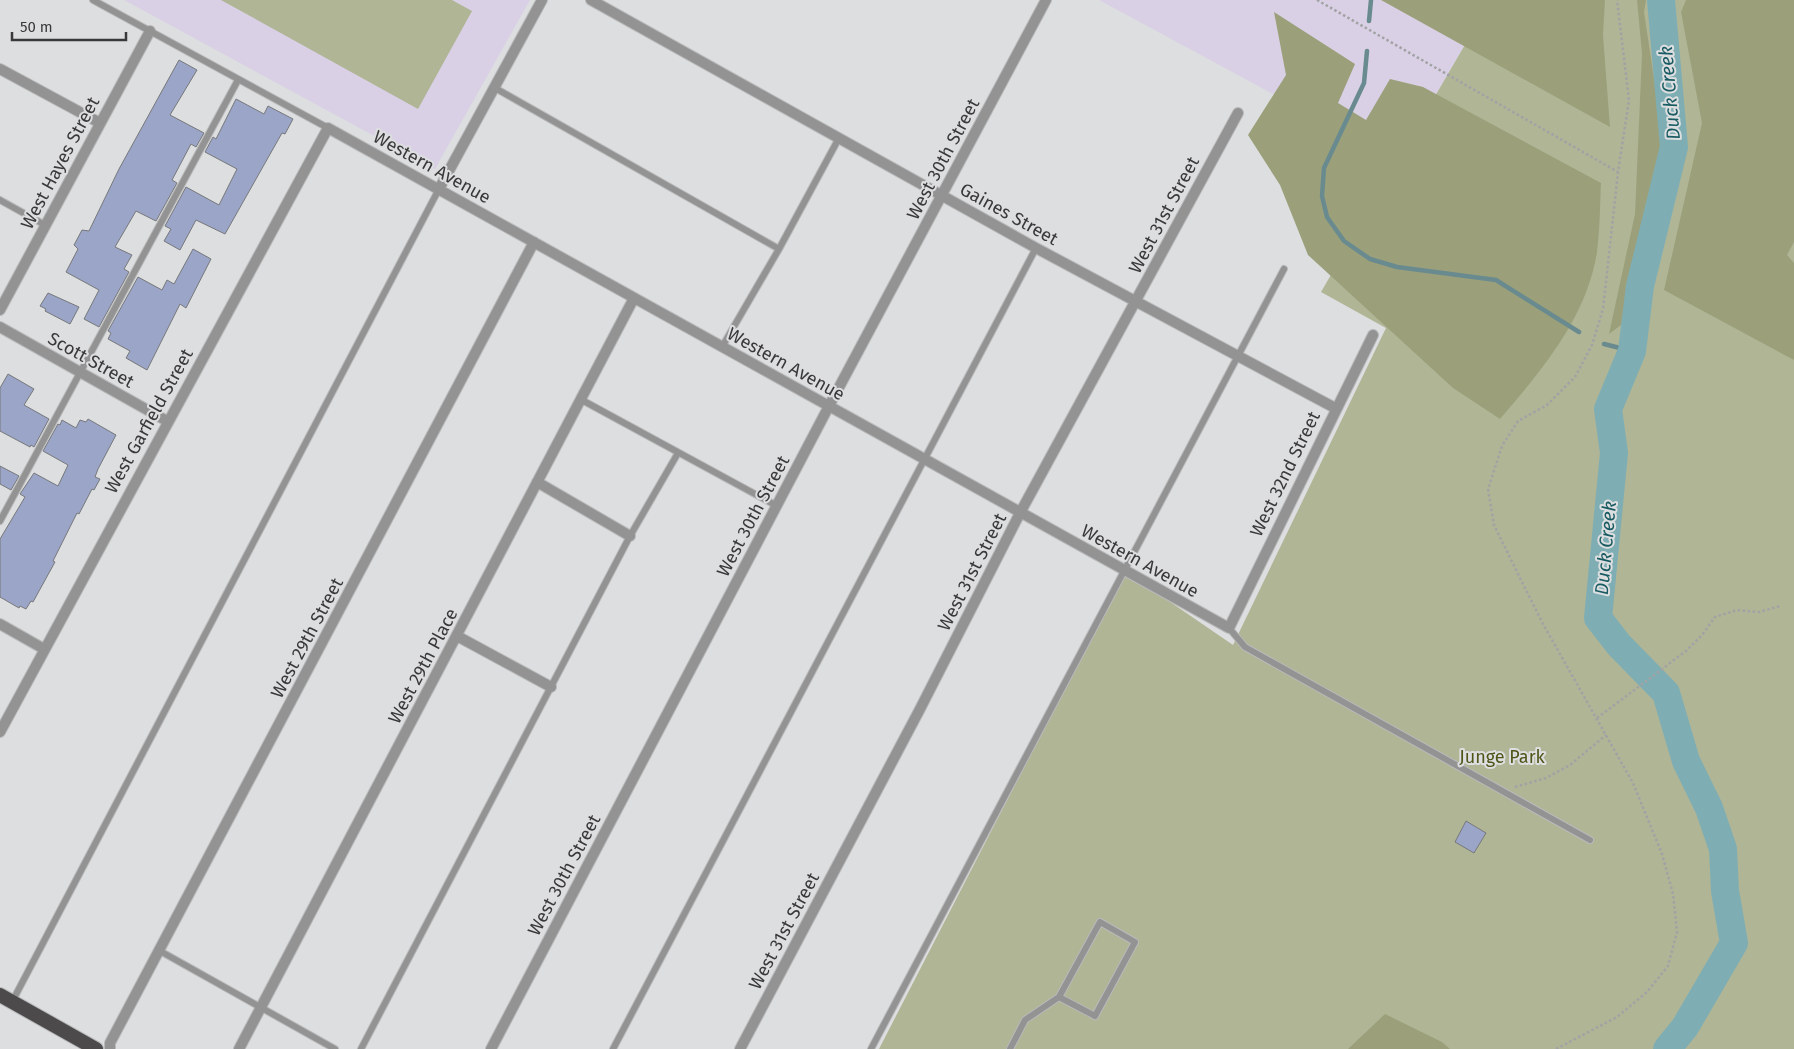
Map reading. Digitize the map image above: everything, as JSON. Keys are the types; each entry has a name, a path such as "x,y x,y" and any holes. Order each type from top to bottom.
{"highway":[{"path":"6,999 96,1049"}],"street":[{"path":"439,189 542,0"},
{"name":"Gaines Street","path":"591,0 1036,248 1335,408"},
{"name":"West 30th Street","path":"491,1049 829,406 1046,0"},
{"name":"West Hayes Street","path":"0,310 150,32"},
{"path":"0,69 100,123"},
{"name":"West 31st Street","path":"740,1049 920,709 1020,513 1238,113"},
{"name":"Western Avenue","path":"328,128 1229,628"},
{"name":"West Garfield Street","path":"0,732 167,421 328,128"},
{"name":"West 29th Street","path":"110,1049 110,1043 534,242"},
{"name":"West 29th Place","path":"239,1049 458,636 634,298"},
{"name":"Scott Street","path":"0,327 167,421"},
{"name":"West 32nd Street","path":"1229,628 1372,335"},
{"path":"537,482 630,536"},
{"path":"0,624 44,650"},
{"path":"458,636 551,687"}],"lane":[{"path":"93,0 328,128"},
{"path":"0,522 238,80"},
{"path":"495,88 779,250"},
{"path":"722,347 779,250 839,138"},
{"path":"6,999 439,189"},
{"path":"0,200 45,225"},
{"path":"613,1049 1036,248"},
{"path":"871,1049 1284,269"},
{"path":"580,399 777,506"},
{"path":"361,1049 630,536 678,453"},
{"path":"1229,628 1245,647 1590,840"},
{"path":"1010,1049 1025,1020 1059,997 1100,922 1135,942 1095,1016 1059,997"},
{"path":"160,951 335,1049"}],"path":[{"path":"1317,0 1618,172"},
{"path":"1556,1049 1617,1017 1647,992 1668,966 1677,932 1673,894 1662,854 1633,783 1543,624 1494,525 1488,489 1502,446 1518,421 1547,405 1575,377 1592,345 1603,309 1618,172 1629,100 1617,0"},
{"path":"1597,718 1673,662 1702,635 1715,617 1737,610 1759,612 1780,606"},
{"path":"1502,791 1546,778 1570,765 1606,735"}],"shaded area":[{"path":"124,0 530,0 435,169"},
{"path":"1099,0 1491,0 1397,161"}],"green space":[{"path":"221,0 452,0 472,11 418,109"},
{"path":"1381,0 1605,0 1603,35 1610,127"},
{"name":"Junge Park","path":"1491,0 1794,0 1794,1049 879,1049 1125,571 1233,645 1386,328 1321,292"},
{"path":"1637,0 1646,0 1644,12 1665,152 1621,325 1609,334 1635,214 1642,54"},
{"path":"1686,0 1794,0 1794,242 1787,255 1794,263 1794,360 1664,290 1702,123 1681,12"},
{"path":"1274,12 1355,64 1338,103 1366,120 1390,79 1423,87 1601,183 1597,252 1592,276 1584,299 1547,362 1500,419 1453,388 1308,255 1280,185 1248,135 1286,75"},
{"path":"1385,1014 1442,1042 1450,1049 1348,1049"}],"building":[{"path":"179,60 197,70 170,115 204,133 196,147 191,144 172,180 177,183 156,221 136,211 115,247 132,255 124,269 129,272 99,327 84,319 99,290 66,272 78,249 74,245 82,230 89,231 119,169"},
{"path":"236,99 264,114 268,106 293,119 285,134 282,133 225,234 196,220 180,250 164,241 171,229 165,226 186,187 219,205 237,169 205,152 213,137 216,139"},
{"path":"193,249 211,259 186,308 180,304 147,370 126,358 130,351 108,339 111,333 108,331 138,277 162,290 167,280 174,284"},
{"path":"48,293 79,307 70,324 45,311 46,309 40,306"},
{"path":"8,374 34,389 24,405 49,419 34,447 31,445 30,447 0,431 0,388"},
{"path":"88,419 116,435 95,477 100,479 94,490 92,489 79,514 77,513 53,561 55,562 33,602 31,601 26,609 20,606 19,608 0,597 0,539 25,497 20,494 34,473 58,486 68,465 43,451 58,424 60,425 62,420 76,428 80,420 86,422"},
{"path":"0,466 19,476 11,490 0,484"},
{"path":"1466,821 1486,833 1474,853 1455,842"}],"waterway":[{"path":"1369,21 1371,0"},
{"name":"Duck Creek","path":"1661,0 1674,147 1640,286 1632,351 1608,409 1614,453 1598,618 1619,645 1666,693 1686,761 1709,808 1723,849 1725,891 1734,943 1685,1027 1667,1049"},
{"path":"1367,51 1364,83 1324,168 1322,196 1327,217 1344,241 1370,259 1397,267 1496,280 1579,332"},
{"path":"1604,344 1632,351"}]}
